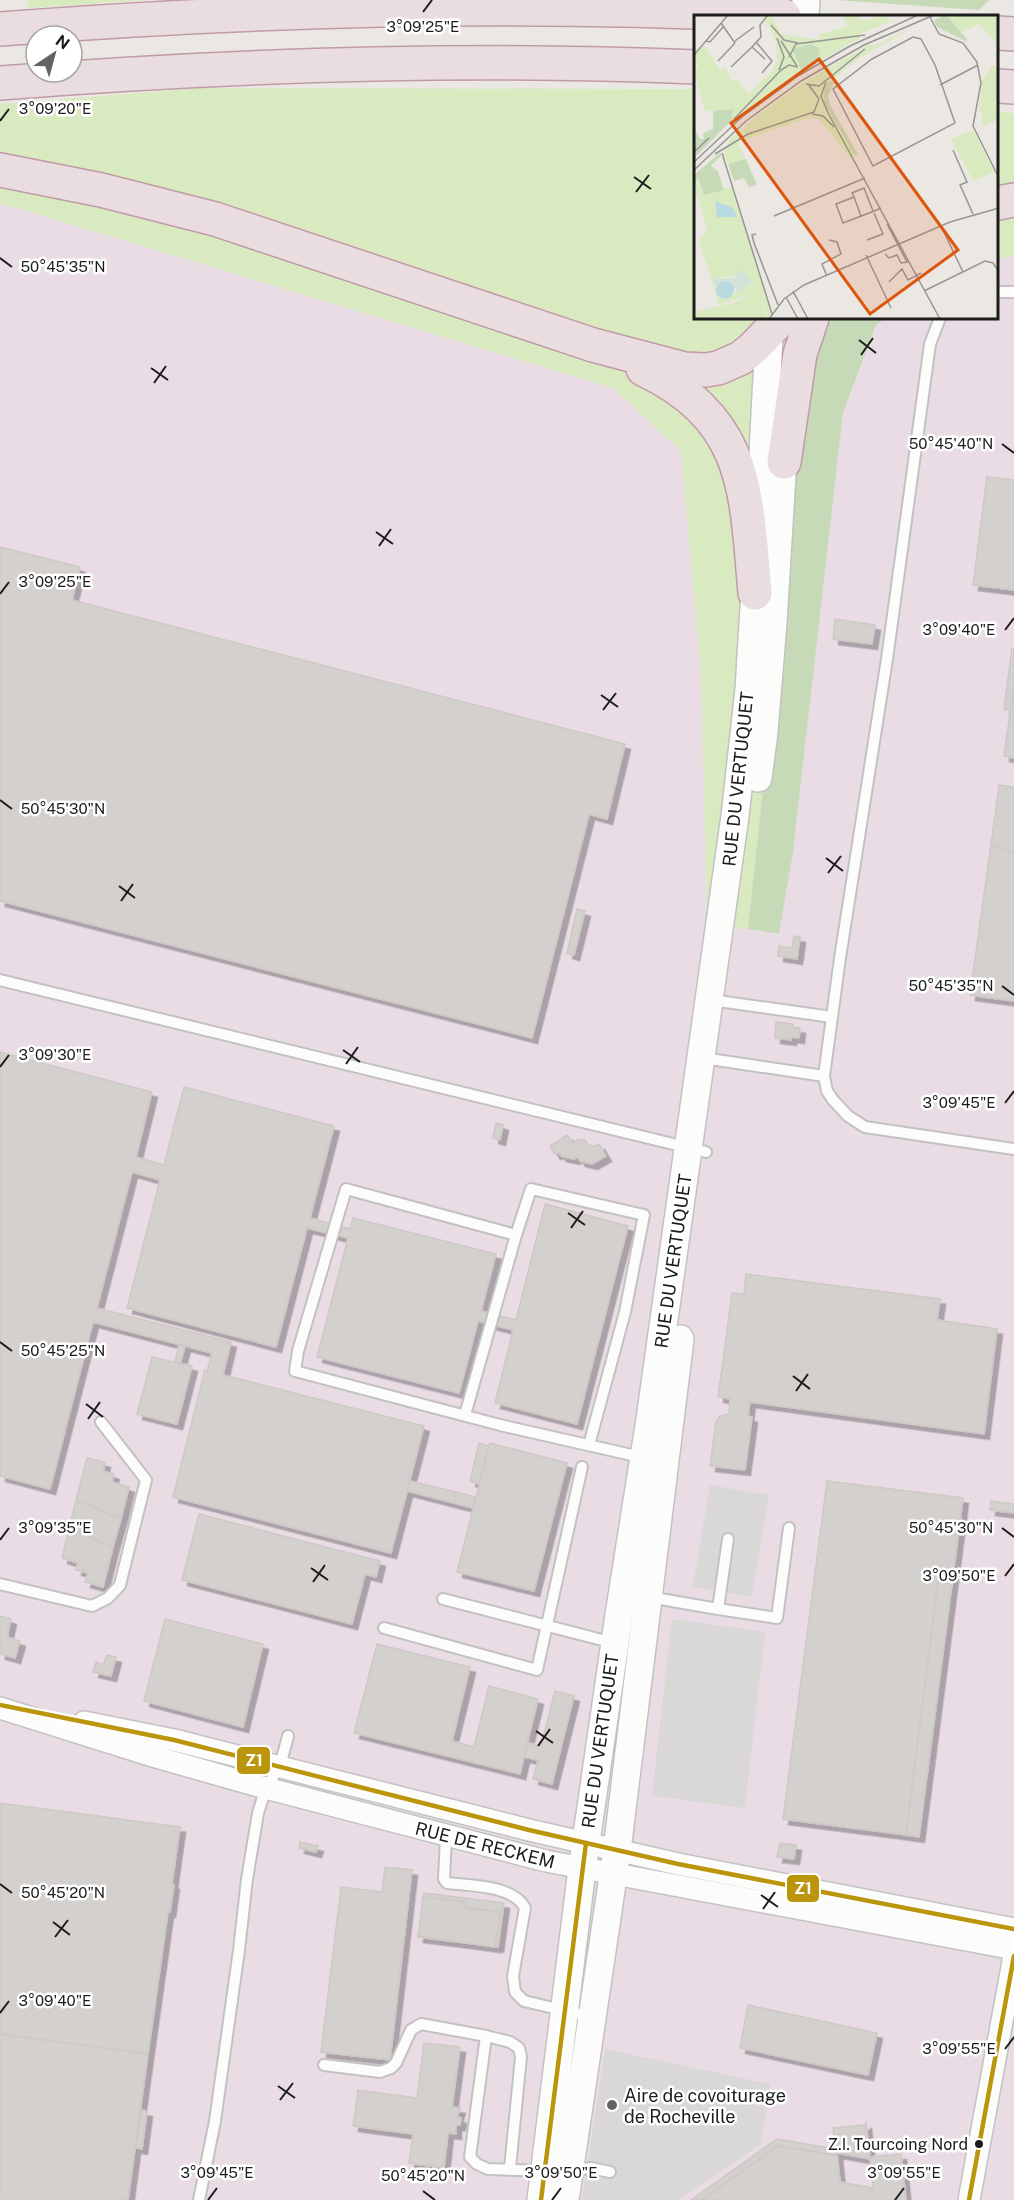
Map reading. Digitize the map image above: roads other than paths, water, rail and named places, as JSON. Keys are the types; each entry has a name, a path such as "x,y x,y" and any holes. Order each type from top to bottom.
{"highway":[{"path":"0,29 225,15 436,9 648,11 758,15"},
{"path":"999,33 1014,34"},
{"path":"0,84 124,74 346,64 497,62 694,67"},
{"path":"999,86 1014,87"},
{"path":"0,170 90,187 215,219 593,345 670,366 705,370 718,368 741,358 778,322"},
{"path":"999,194 1014,192"},
{"path":"999,203 1014,200"},
{"path":"784,462 800,354 811,320"},
{"path":"593,345 678,388 703,408 723,434 736,462 746,497 755,593"}],"street":[{"path":"785,15 787,0"},
{"path":"805,15 806,0"},
{"name":"RUE DU VERTUQUET","path":"541,2200 557,2170 592,2017 615,1862 629,1646 719,1001 764,732 784,462 778,322"},
{"name":"RUE DU VERTUQUET","path":"719,1001 778,322"},
{"name":"RUE DU VERTUQUET","path":"565,2200 557,2170 565,2012 584,1856 629,1646"},
{"name":"RUE DE RECKEM","path":"0,1706 174,1740 280,1766 529,1830 584,1856"},
{"name":"RUE DE RECKEM","path":"0,1706 156,1757 446,1836 615,1862 1014,1949"},
{"name":"RUE DE RECKEM","path":"615,1862 703,1870 1014,1929"},
{"path":"969,2200 1014,1956"}],"lane":[{"path":"939,320 930,344 887,659 824,1076 825,1084 833,1100 848,1116 864,1127 1014,1149"},
{"path":"0,980 698,1150"},
{"path":"719,1001 832,1017"},
{"path":"711,1059 824,1076"},
{"path":"516,1235 346,1189 298,1351 295,1371 465,1415 655,1460"},
{"path":"465,1415 531,1189 644,1215 625,1312 589,1445"},
{"path":"0,1584 92,1606 108,1598 120,1585 146,1480 101,1422"},
{"path":"384,1628 537,1670 549,1626 582,1467"},
{"path":"636,1594 777,1618 789,1528"},
{"path":"718,1609 728,1539"},
{"path":"443,1599 629,1646"},
{"path":"199,2200 215,2121 248,1869 258,1813 266,1788 280,1766 288,1736"},
{"path":"446,1836 444,1879 447,1883 510,1892 521,1900 525,1908 513,1976 515,1992 524,2001 592,2017"},
{"path":"324,2065 380,2072 391,2068 396,2063 411,2030 421,2024 510,2042 519,2048 521,2057 510,2169"},
{"path":"486,2036 470,2157 477,2164 488,2169 591,2168 610,2172"}],"place":[{"name":"Aire de covoiturage de Rocheville","path":"612,2105"},
{"name":"Z.I. Tourcoing Nord","path":"979,2144"}]}
